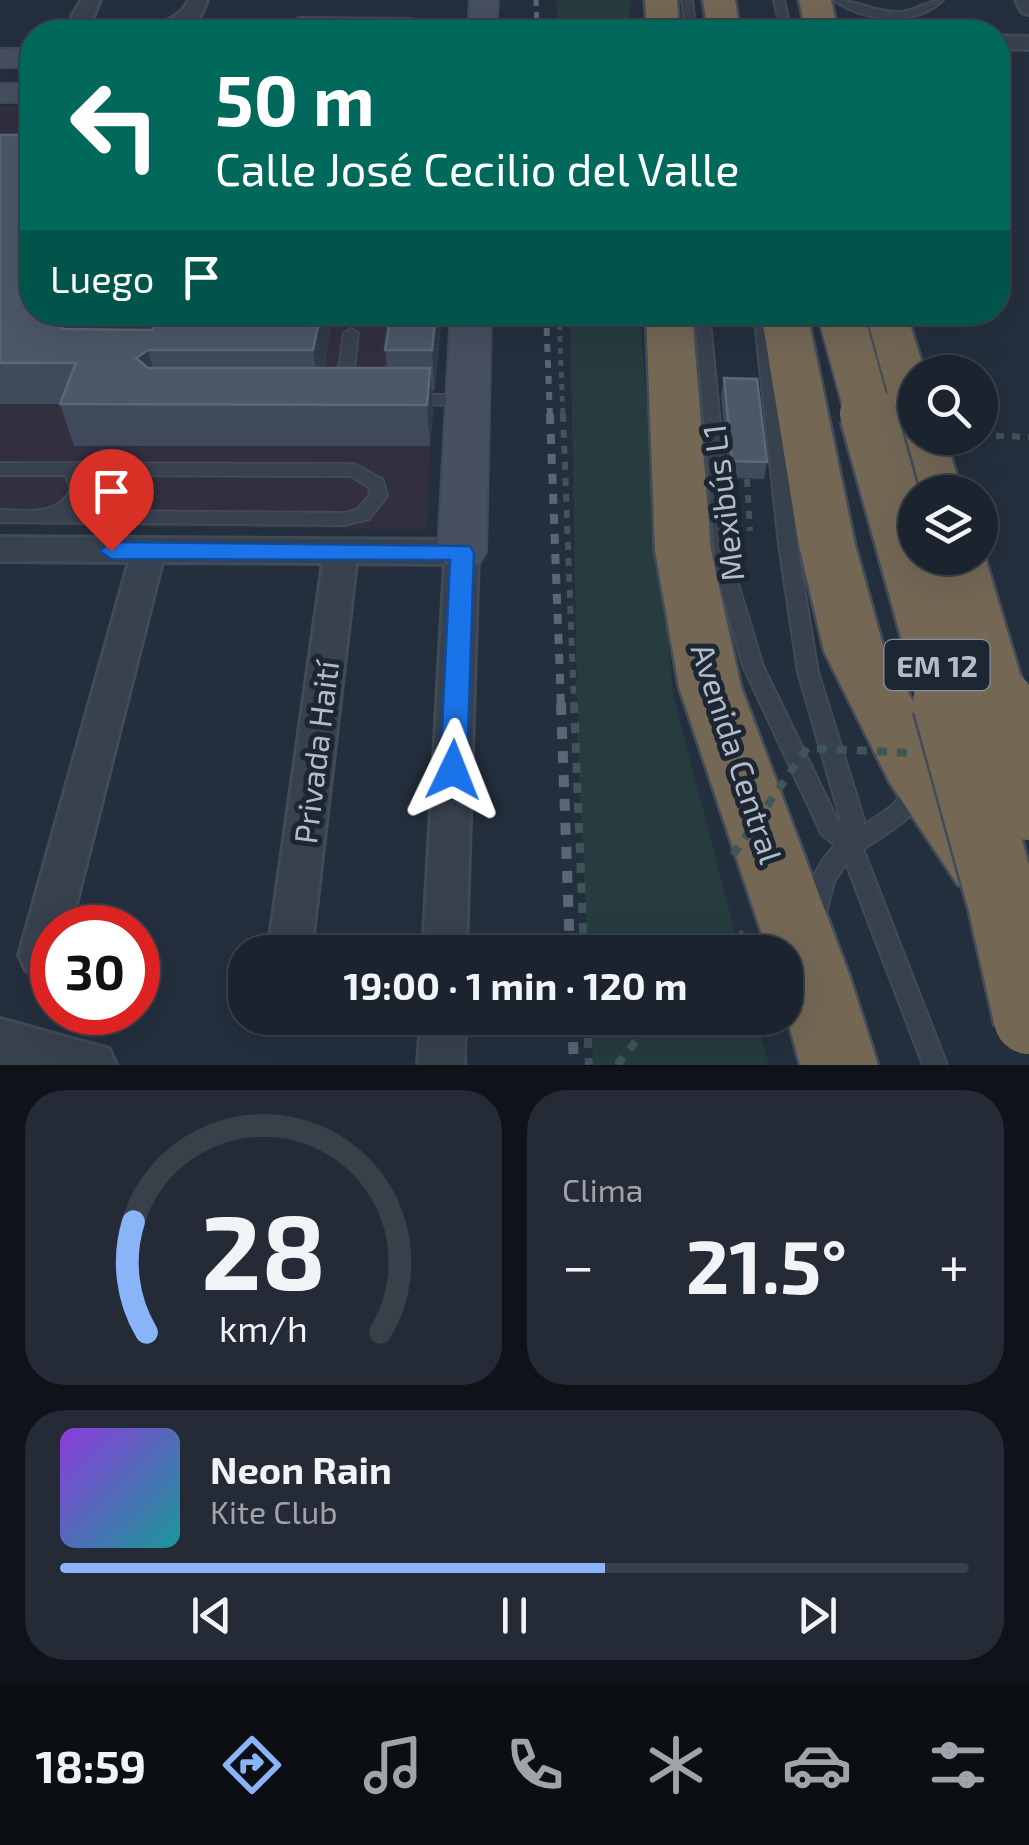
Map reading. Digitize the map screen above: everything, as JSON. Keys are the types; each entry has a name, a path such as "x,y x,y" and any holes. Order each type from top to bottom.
{"highway":[{"name":"Avenida Central","path":"670,325 683,550 710,686 814,977 840,1065"},
{"path":"786,325 827,546 854,651 1029,932"},
{"name":"EM 12","path":"844,325 1003,902 1029,1019"},
{"path":"887,325 898,363"},
{"name":"EM 12","path":"961,575 1029,805"}],"street":[{"path":"1025,0 1029,8"},
{"path":"447,935 471,325"},
{"path":"0,549 462,552"},
{"path":"54,905 148,551"},
{"name":"Privada Haití","path":"291,935 341,552"},
{"path":"441,1065 442,1035"},
{"path":"0,1042 80,1064"}],"lane":[{"path":"839,0 858,9 893,14 925,10 938,0"},
{"name":"Mexibús L1","path":"703,325 726,574 753,666 830,828 850,844 935,1065"},
{"name":"Mexibús L1","path":"762,325 808,672 854,820 850,844"},
{"path":"851,325 908,585 921,682"},
{"path":"324,400 351,400 352,332"},
{"path":"392,400 468,400"},
{"path":"0,469 354,470 377,484 379,496 362,514 344,519 0,516"},
{"path":"52,516 74,504 81,493 80,480 70,469"},
{"path":"814,977 812,930 824,876 850,844 891,821 915,798 926,766"}],"path":[{"path":"560,325 583,935"},
{"path":"998,436 1029,437"},
{"path":"746,478 750,538"},
{"path":"733,855 807,748"},
{"path":"588,1035 589,1065"},
{"path":"617,1065 641,1035"}],"shaded area":[{"path":"20,105 20,325 442,325 430,446 427,530 0,525 0,106"}],"green space":[{"path":"556,0 631,0 630,20 557,20"},
{"path":"570,325 640,325 673,694 736,935 587,935 578,753"},
{"path":"592,1035 761,1035 769,1065 593,1065"}],"building":[{"path":"0,135 20,135 20,325 152,330 154,325 318,325 313,350 148,350 136,358 148,368 430,368 427,405 60,404 76,363 0,363"},
{"path":"389,325 435,325 432,350 385,350"},
{"path":"724,378 757,379 767,462 732,461"}],"railway":[{"path":"536,0 537,20"},
{"path":"546,325 550,417"},
{"path":"550,414 561,705"},
{"path":"561,703 569,935"},
{"path":"573,1035 574,1065"}],"route":[{"path":"111,551 462,552 453,770"}]}
